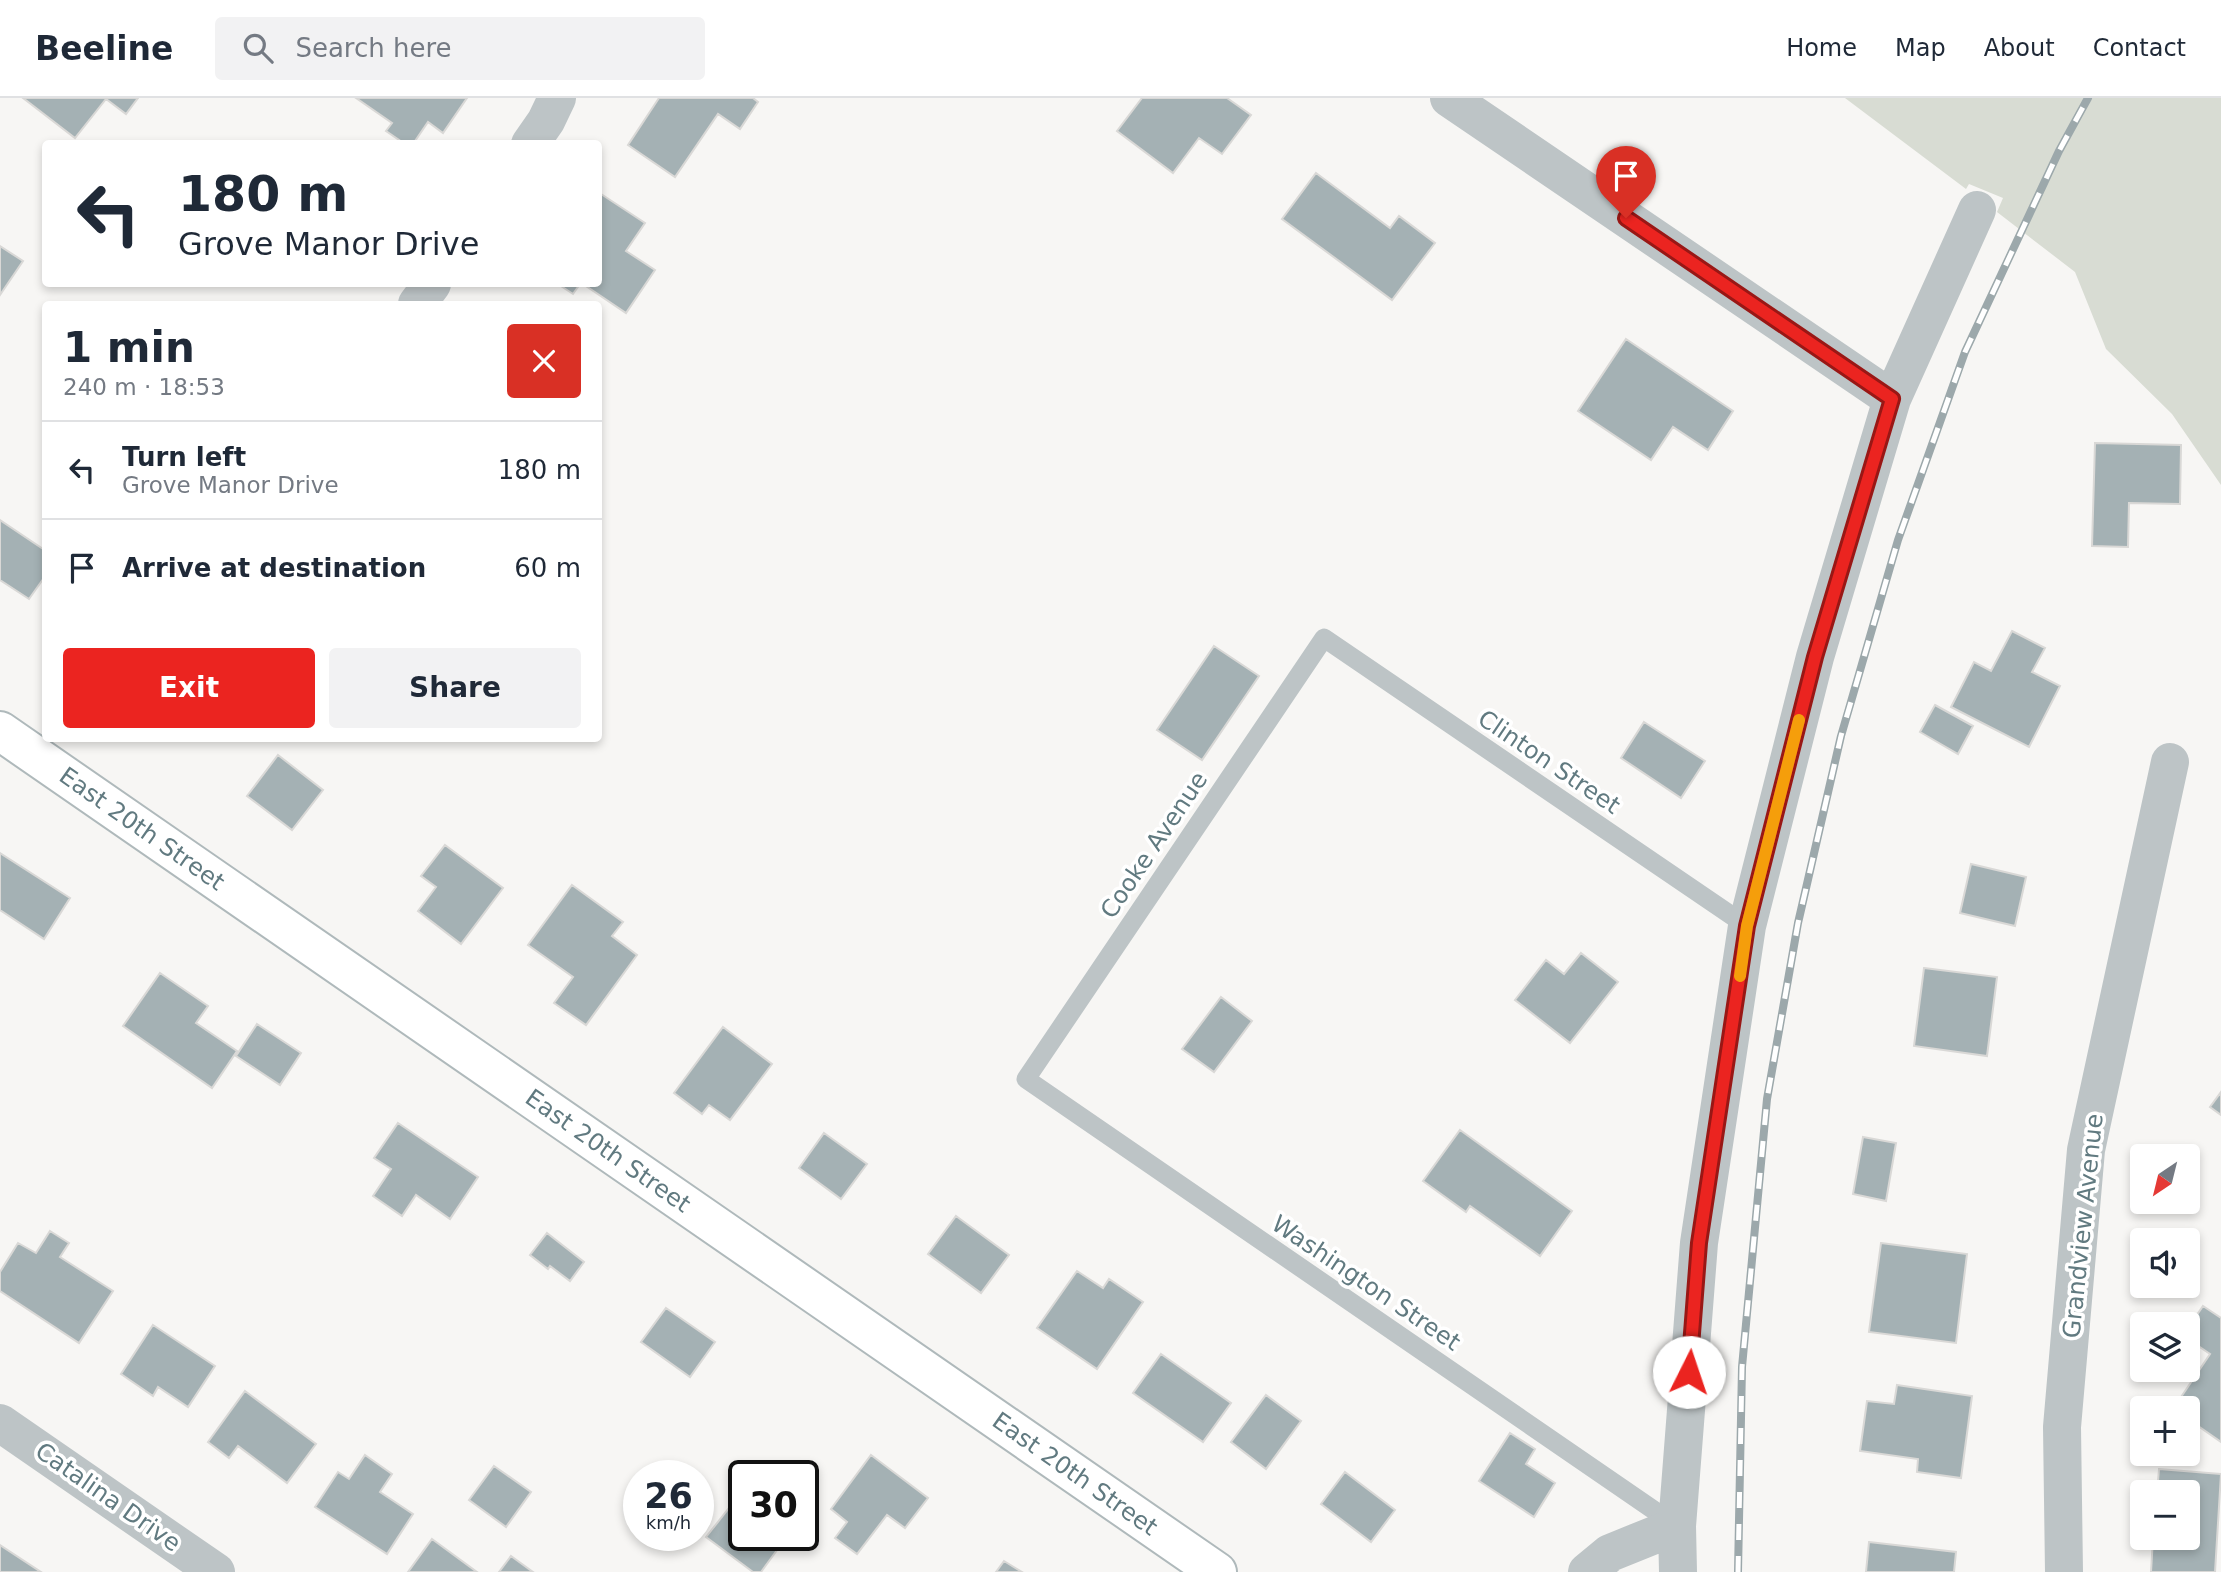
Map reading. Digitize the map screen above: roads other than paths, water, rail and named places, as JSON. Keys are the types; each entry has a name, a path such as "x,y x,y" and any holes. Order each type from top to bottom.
{"street":[{"path":"533,140 557,98"},
{"path":"1449,98 1892,399"},
{"path":"1678,1572 1677,1527 1699,1243 1747,926 1815,657 1892,399 1977,211"},
{"name":"East 20th Street","path":"0,731 1217,1572"},
{"name":"Grandview Avenue","path":"2064,1572 2062,1427 2086,1150 2170,762"},
{"name":"Catalina Drive","path":"0,1423 216,1572"},
{"path":"1587,1572 1610,1553 1677,1527"}],"lane":[{"name":"Clinton Street","path":"1324,638 1747,926"},
{"name":"Cooke Avenue","path":"1026,1079 1324,638"},
{"name":"Washington Street","path":"1026,1079 1677,1527"}],"railway":[{"path":"1738,1572 1742,1367 1767,1099 1798,923 1841,736 1898,540 1965,352 2059,151 2088,98"}]}
